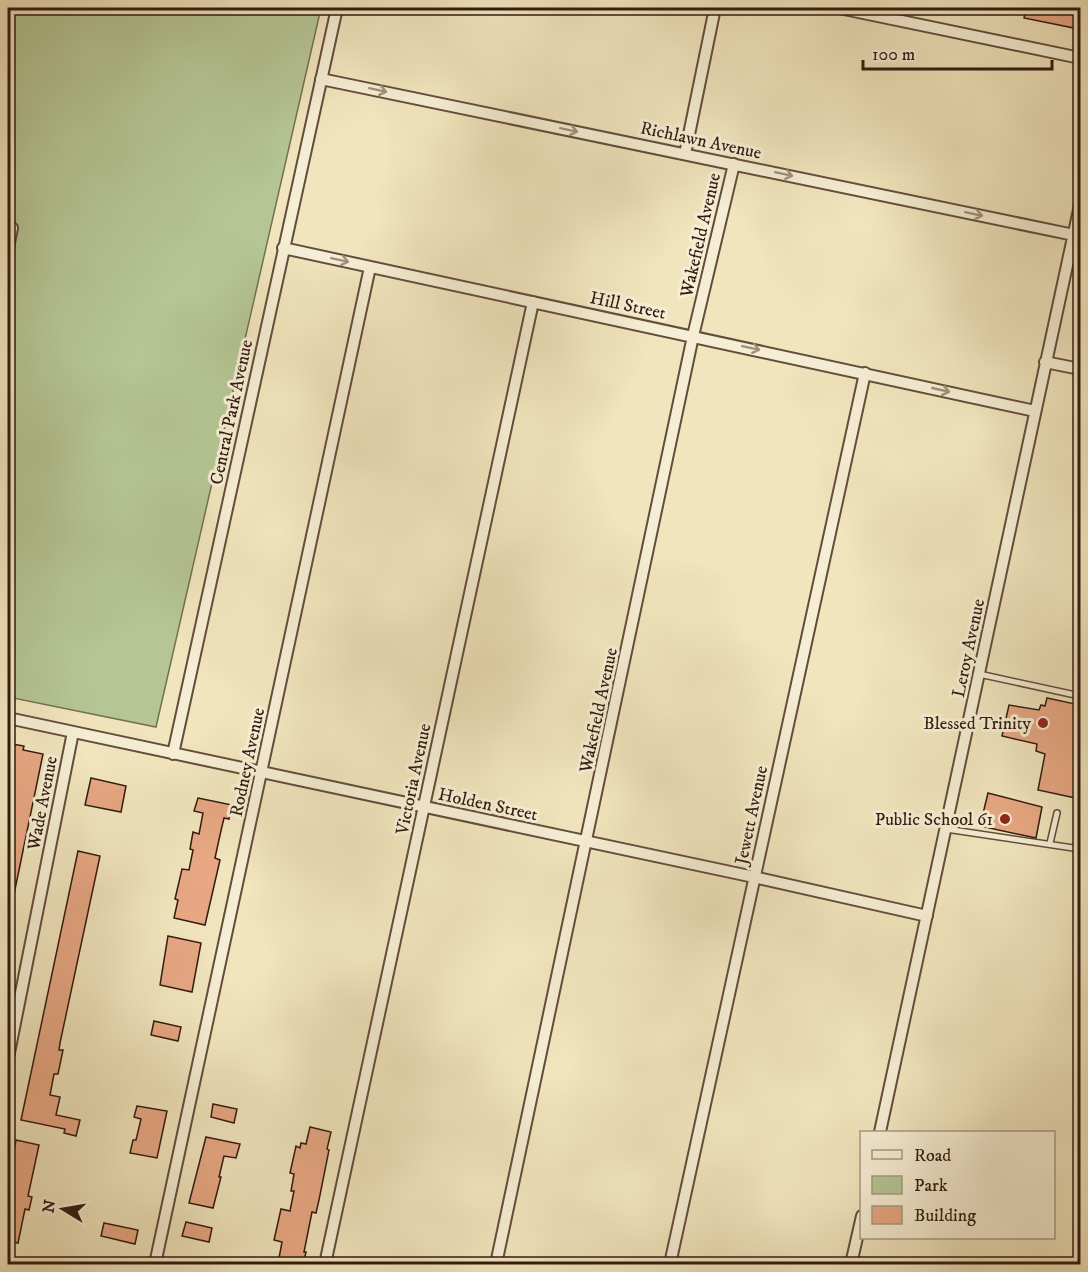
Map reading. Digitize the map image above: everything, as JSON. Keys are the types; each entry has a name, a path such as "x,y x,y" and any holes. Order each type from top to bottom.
{"street":[{"name":"Central Park Avenue","path":"173,753 337,8"},
{"path":"685,154 715,8"},
{"path":"839,8 1080,58"},
{"name":"Richlawn Avenue","path":"321,79 1074,235"},
{"name":"Wakefield Avenue","path":"496,1264 693,336 734,164"},
{"name":"Leroy Avenue","path":"880,1131 1080,205"},
{"path":"8,248 12,228"},
{"name":"Hill Street","path":"283,248 1035,411"},
{"name":"Rodney Avenue","path":"155,1264 370,267"},
{"name":"Victoria Avenue","path":"325,1264 533,302"},
{"path":"1046,362 1080,369"},
{"name":"Jewett Avenue","path":"670,1264 865,373"},
{"name":"Holden Street","path":"8,718 927,916"},
{"name":"Wade Avenue","path":"8,1058 74,732"},
{"path":"851,1264 860,1221"}],"lane":[{"path":"979,674 1080,696"},
{"path":"1050,843 1057,813"},
{"path":"946,829 1080,849"}],"green space":[{"path":"8,8 321,8 156,727 8,697"}],"building":[{"path":"1026,8 1079,8 1074,28 1024,18"},
{"name":"Blessed Trinity","path":"1047,698 1080,705 1080,799 1038,790 1045,754 1036,751 1037,744 1002,736 1009,705 1039,710 1041,705 1045,706"},
{"path":"12,744 24,746 23,750 43,754 12,904 8,903 8,746 11,747"},
{"path":"91,778 126,786 121,812 85,805"},
{"path":"988,793 1042,807 1036,838 980,826"},
{"path":"198,798 232,805 229,819 224,818 220,835 215,858 220,860 205,925 174,918 178,900 175,899 182,869 189,870 193,850 190,849 193,832 199,834 203,813 194,811"},
{"path":"78,851 100,856 60,1043 59,1050 63,1050 58,1074 54,1074 50,1095 60,1097 56,1115 80,1120 76,1136 64,1133 65,1129 21,1120"},
{"path":"168,936 201,943 192,992 160,985"},
{"path":"154,1021 181,1027 178,1041 151,1035"},
{"path":"213,1104 237,1109 234,1123 211,1117"},
{"path":"137,1106 167,1111 157,1158 130,1153 141,1119 134,1117"},
{"path":"310,1127 331,1132 319,1200 316,1213 312,1212 303,1264 282,1264 283,1259 279,1258 282,1242 274,1240 281,1209 290,1211 294,1191 291,1191 294,1174 290,1173 296,1146 300,1148 301,1143 306,1144"},
{"path":"206,1137 240,1144 236,1158 224,1156 213,1208 189,1203"},
{"path":"16,1140 39,1145 28,1196 32,1197 29,1210 25,1209 18,1243 8,1241 8,1180"},
{"path":"186,1222 212,1228 209,1242 182,1236"},
{"path":"104,1223 138,1230 135,1244 101,1236"}],"place":[{"name":"Blessed Trinity","path":"1043,723"},
{"name":"Public School 61","path":"1005,819"}]}
